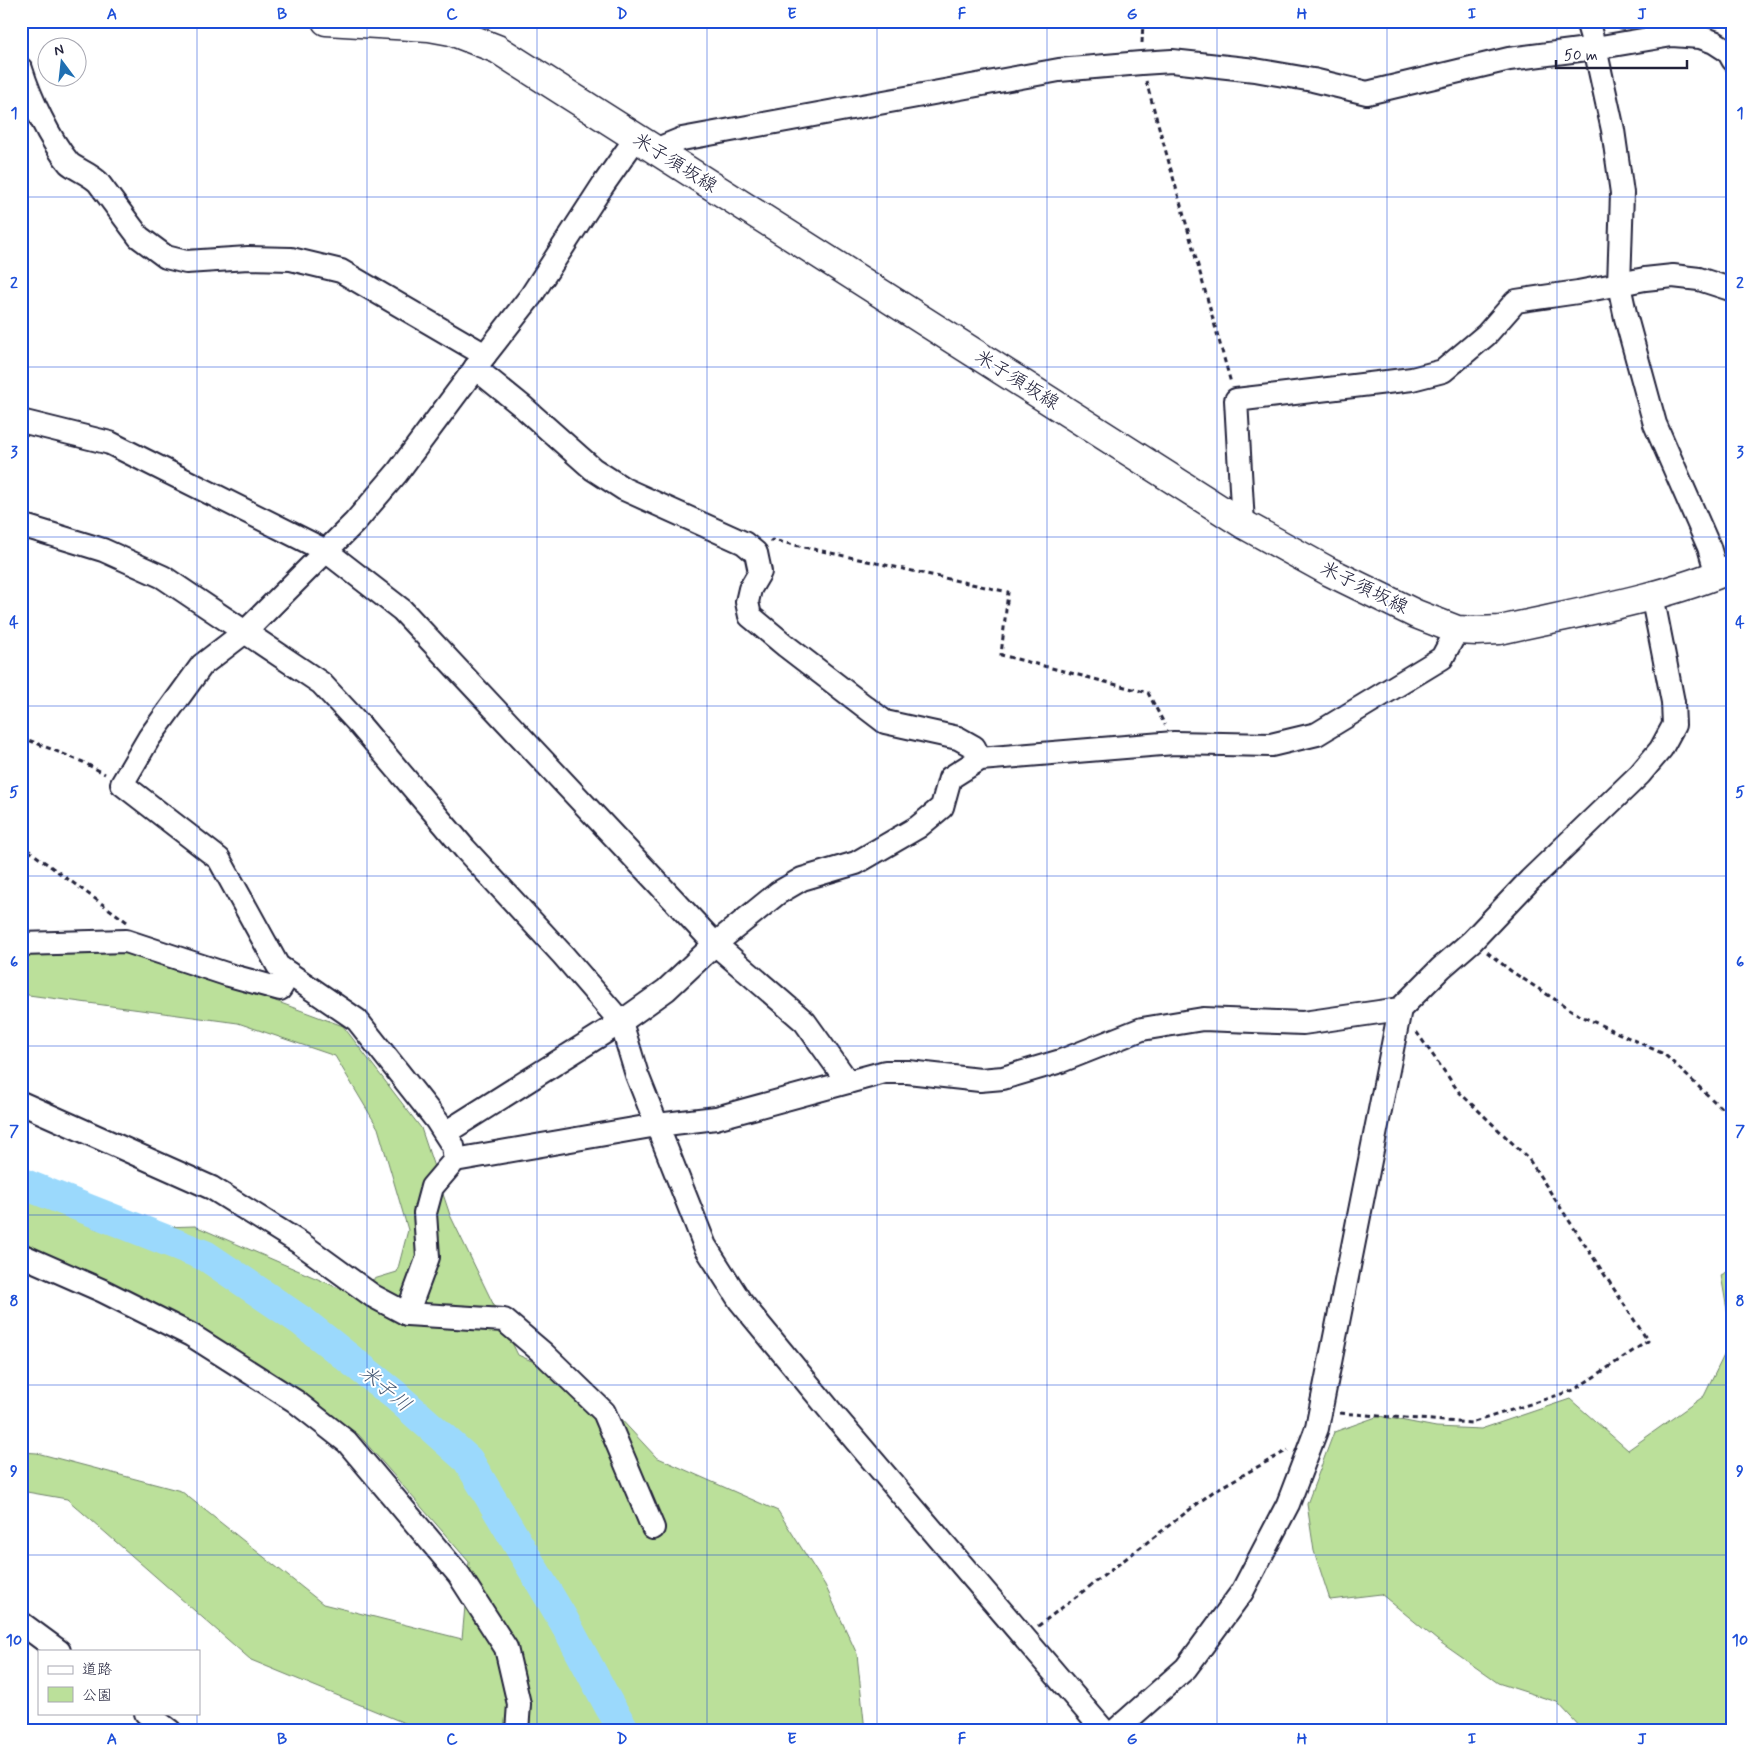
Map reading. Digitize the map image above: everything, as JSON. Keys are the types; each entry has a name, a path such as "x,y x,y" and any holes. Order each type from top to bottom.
{"main road":[{"name":"米子須坂線","path":"326,21 429,27 451,31 497,49 1243,524 1330,572 1416,614 1457,630 1500,630 1652,595 1725,571"}],"street":[{"path":"1587,21 1595,48 1613,130 1622,193 1619,284 1642,379 1655,424 1709,547 1725,571"},
{"path":"454,1160 453,1146 437,1121 357,1020 278,966 219,859 122,784 149,738 202,666 246,631 355,522 398,473 530,296 603,185 646,144 682,140 1059,70 1141,63 1172,61 1256,70 1313,80 1367,93 1509,59 1595,48 1672,35 1700,37 1714,42 1728,52 1733,60"},
{"path":"21,69 45,127 70,164 92,176 139,238 157,251 166,257 186,262 248,258 291,259 341,271 480,361 516,401 593,469 624,489 744,543 756,553 760,572 748,596 747,602 750,616 885,722 958,738 974,747 980,760"},
{"path":"1243,524 1236,400 1412,379 1442,371 1486,335 1516,301 1673,276 1699,279 1733,290"},
{"path":"21,421 110,443 326,551 402,610 715,944 806,1022 848,1082"},
{"path":"21,525 103,550 163,576 322,683 359,724 465,849 563,955 621,1022 637,1074 705,1246 740,1300 833,1414 1104,1731"},
{"path":"1115,1731 1186,1668 1242,1592 1288,1504 1314,1436 1320,1412 1400,1009 1472,941 1530,880 1640,774 1661,749 1674,725 1673,702 1652,595"},
{"path":"444,1133 621,1022 666,990 715,944 778,893 802,879 856,863 918,827 942,807 950,778 980,760 1174,743 1271,745 1317,734 1442,658 1457,630"},
{"path":"21,944 126,941 230,975 280,989 289,974"},
{"path":"407,1314 428,1256 425,1213 432,1186 454,1160 658,1125 716,1118 885,1072 908,1072 980,1080 1003,1078 1061,1061 1142,1030 1203,1018 1303,1023 1400,1009"},
{"path":"21,1103 212,1188 300,1243 373,1296 407,1314 504,1320 544,1354 604,1412 653,1528"},
{"path":"21,1255 104,1291 191,1335 295,1401 347,1442 459,1574 506,1648 518,1704 517,1731"},
{"path":"21,1624 58,1650"},
{"path":"147,1714 170,1731"}],"path":[{"path":"1143,21 1141,63 1236,400"},
{"path":"756,553 772,540 1008,592 1001,655 1148,694 1174,743"},
{"path":"21,737 84,762 122,784"},
{"path":"21,845 124,919 148,948"},
{"path":"1472,941 1511,971 1579,1015 1664,1054 1733,1119"},
{"path":"1320,1412 1471,1423 1574,1390 1648,1341 1528,1158 1459,1092 1400,1009"},
{"path":"1024,1637 1214,1491 1314,1436"}],"green space":[{"path":"132,948 343,1026 421,1128 450,1215 518,1355 591,1387 656,1457 778,1511 825,1585 857,1654 865,1731 424,1731 251,1660 67,1499 21,1491 21,1452 37,1453 181,1491 323,1604 462,1639 469,1562 358,1434 168,1324 21,1244 21,1195 97,1229 195,1226 341,1289 397,1272 408,1230 378,1128 335,1056 238,1023 21,994 21,951"},
{"path":"1733,1269 1733,1731 1584,1731 1557,1702 1498,1683 1437,1640 1381,1594 1330,1600 1314,1551 1307,1504 1334,1432 1379,1416 1436,1427 1481,1429 1570,1399 1628,1450 1704,1396 1732,1339 1721,1275"}],"waterway":[{"name":"米子川","path":"21,1183 206,1256 303,1322 395,1395 468,1460 564,1621 625,1731"}]}
